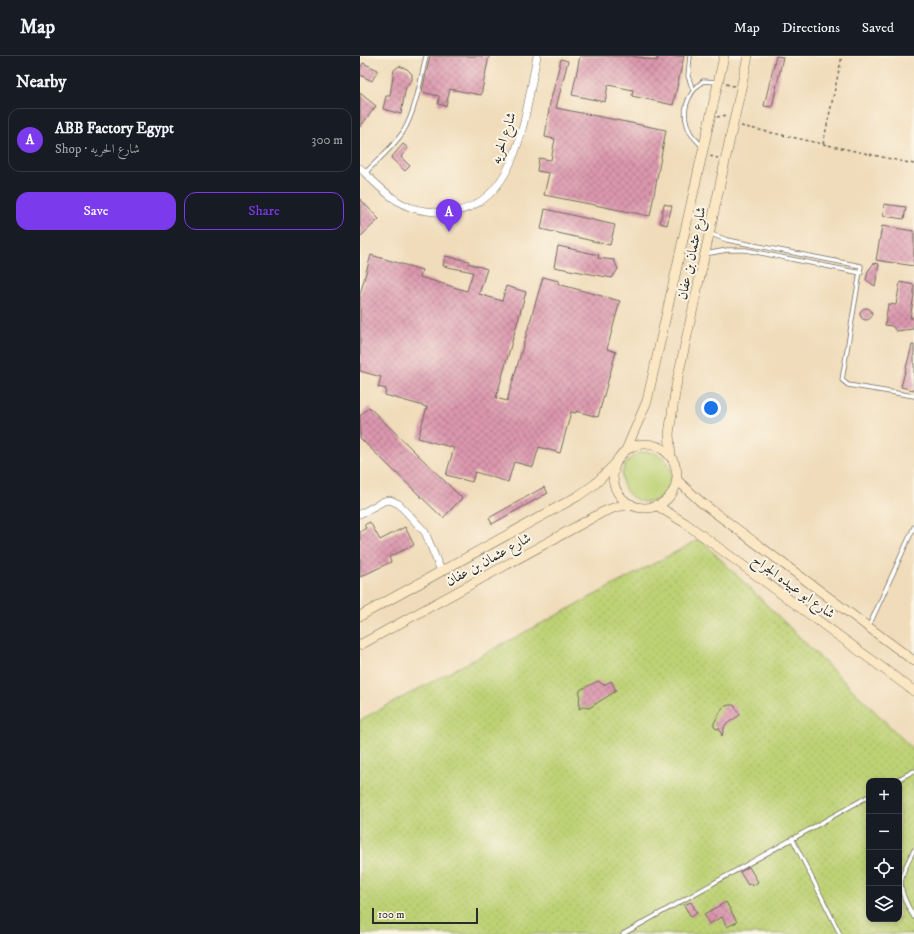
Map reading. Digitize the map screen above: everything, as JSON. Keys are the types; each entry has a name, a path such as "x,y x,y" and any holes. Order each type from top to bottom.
{"main road":[{"name":"شارع عثمان بن عفان","path":"626,450 647,402 724,56"},
{"name":"شارع عثمان بن عفان","path":"671,457 669,434 671,414 748,56"},
{"path":"645,444 659,447 671,457 677,472 677,480 673,491 666,500 656,505 640,507 623,499 616,486 613,472 616,463 626,450 635,445 645,444"},
{"name":"شارع عثمان بن عفان","path":"360,616 578,496 595,484 616,463"},
{"name":"شارع ابو عبيده الجراح","path":"677,480 702,503 914,660"},
{"name":"شارع عثمان بن عفان","path":"360,645 603,512 616,507 631,504"},
{"name":"شارع ابو عبيده الجراح","path":"656,505 685,523 914,692"}],"street":[{"name":"شارع الحريه","path":"363,171 382,190 397,201 415,209 452,213 468,209 484,200 501,182 512,161 519,138 537,56"},
{"path":"360,514 390,500 399,504 425,532 441,571"}],"lane":[{"path":"363,171 398,138 405,128 410,117 426,56"},
{"path":"690,56 688,76 693,90"},
{"path":"703,151 691,133 686,120 687,100 693,90 703,81 718,83"},
{"path":"710,234 740,243 860,265 862,267 842,380 848,385 914,396"},
{"path":"705,254 727,250 746,250 861,273"},
{"path":"869,627 914,527"},
{"path":"901,778 914,771"},
{"path":"623,934 866,798"},
{"path":"792,838 840,934"},
{"path":"914,850 903,870 900,880 901,893 914,917"}],"path":[{"path":"823,144 842,56"},
{"path":"718,83 741,87"},
{"path":"710,118 735,114"},
{"path":"733,125 914,164"},
{"path":"703,151 726,160"}],"green space":[{"path":"642,452 652,452 665,459 672,472 672,482 665,495 652,502 642,502 633,498 626,491 622,482 622,472 626,463 633,456"},
{"path":"700,539 914,750 914,934 360,934 360,720"}],"building":[{"path":"430,56 489,56 481,95 450,89 446,106 438,104 439,96 422,92"},
{"path":"580,56 633,56 657,61 658,56 684,56 673,105 632,96 633,90 608,85 605,102 572,95"},
{"path":"776,56 783,57 772,107 764,106"},
{"path":"561,59 568,61 556,108 666,130 650,216 544,195 549,173 537,171 539,158 551,160 555,139 545,137 550,103"},
{"path":"363,63 378,70 372,81 360,75 360,69"},
{"path":"399,66 407,69 412,74 412,80 406,86 401,114 383,109 386,96 390,96 394,70"},
{"path":"360,93 376,106 360,127"},
{"path":"403,144 408,148 401,157 410,166 405,171 391,158"},
{"path":"360,199 379,219 360,237"},
{"path":"664,204 672,206 667,225 660,223"},
{"path":"884,204 906,207 904,219 883,216"},
{"path":"545,209 615,225 610,245 541,229"},
{"path":"882,226 914,231 914,266 876,260"},
{"path":"558,246 599,255 598,258 614,260 618,269 612,278 554,267"},
{"path":"371,255 422,270 420,277 467,291 473,272 443,266 445,256 469,261 468,263 487,269 479,294 502,301 506,286 526,292 496,398 507,401 543,277 559,281 558,284 620,301 607,349 616,352 598,417 576,411 576,413 571,412 560,453 539,447 533,467 514,462 508,482 475,472 472,482 446,475 454,448 418,438 427,407 385,395 386,389 378,387 381,377 360,371 360,294"},
{"path":"874,263 879,264 875,286 866,280 868,271"},
{"path":"900,282 914,285 914,295 910,318 914,318 914,322 913,329 896,331 892,326 885,325 888,304 896,305"},
{"path":"864,308 868,308 872,314 868,320 864,320 860,316 860,312"},
{"path":"912,345 914,345 914,390 901,387"},
{"path":"369,407 462,498 443,518 360,438 360,416"},
{"path":"544,487 548,493 492,524 489,518"},
{"path":"370,522 380,540 405,527 414,545 389,557 391,562 360,577 360,532 366,528 364,525"},
{"path":"598,681 604,685 611,681 616,691 589,708 583,707 579,709 580,690"},
{"path":"734,705 740,715 725,725 722,736 719,728 717,729 714,727 714,723 723,707"},
{"path":"749,867 758,882 752,886 751,883 748,885 740,872"},
{"path":"691,902 697,913 691,917 684,905"},
{"path":"726,902 737,922 727,927 722,917 709,924 704,914"}],"place":[{"name":"ABB Factory Egypt","path":"449,232"}]}
